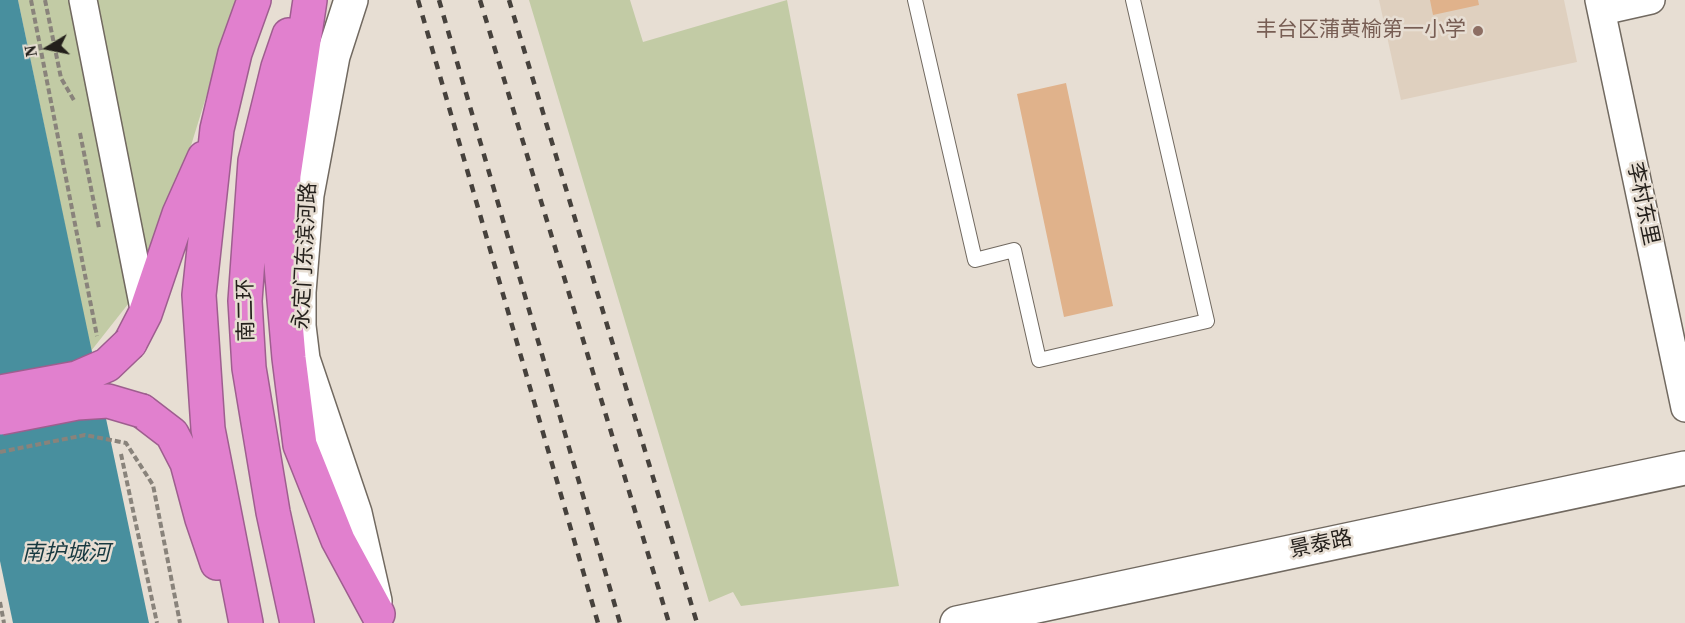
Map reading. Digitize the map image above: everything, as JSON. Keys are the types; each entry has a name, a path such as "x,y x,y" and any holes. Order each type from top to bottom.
{"highway":[{"path":"246,623 208,429 199,295 217,129 235,52 254,0"},
{"name":"南二环","path":"297,623 273,512 256,412 249,368 244,302 255,161 278,67 302,0"},
{"path":"310,0 284,176 280,252 289,358 300,445 338,540 379,619"},
{"path":"0,392 76,378 107,365 115,344 145,314 179,214 217,129"},
{"path":"0,418 77,403 108,401 125,404 142,411 172,434 188,463 202,519 238,623"}],"street":[{"path":"83,0 145,314"},
{"name":"永定门东滨河路","path":"351,0 333,56 309,185 299,292 299,326 303,359 356,513 379,619"},
{"path":"1600,5 1651,0"},
{"name":"李村东里","path":"1600,5 1685,408"},
{"name":"景泰路","path":"957,623 1685,468"}],"lane":[{"path":"915,0 975,260 1014,250 1039,360 1207,321 1133,0"}],"path":[{"path":"31,0 115,344"},
{"path":"45,0 61,78 74,98 76,110"},
{"path":"81,133 101,236"},
{"path":"0,452 85,435 126,443 153,485 180,623"},
{"path":"121,454 157,623"},
{"path":"0,602 4,623"}],"shaded area":[{"name":"丰台区蒲黄榆第一小学","path":"1379,0 1564,0 1577,62 1401,100"}],"green space":[{"path":"18,0 236,0 151,275 91,351"},
{"path":"529,0 630,0 643,42 787,0 899,586 741,606 733,592 709,602"}],"water":[{"name":"南护城河","path":"0,0 18,0 149,623 13,623 0,561"}],"building":[{"path":"1430,0 1478,0 1479,5 1433,15"},
{"path":"1066,83 1113,306 1064,317 1017,94"}],"railway":[{"path":"418,0 598,623"},
{"path":"439,0 620,623"},
{"path":"480,0 669,623"},
{"path":"509,0 697,623"}],"place":[{"name":"丰台区蒲黄榆第一小学","path":"1478,31"}]}
